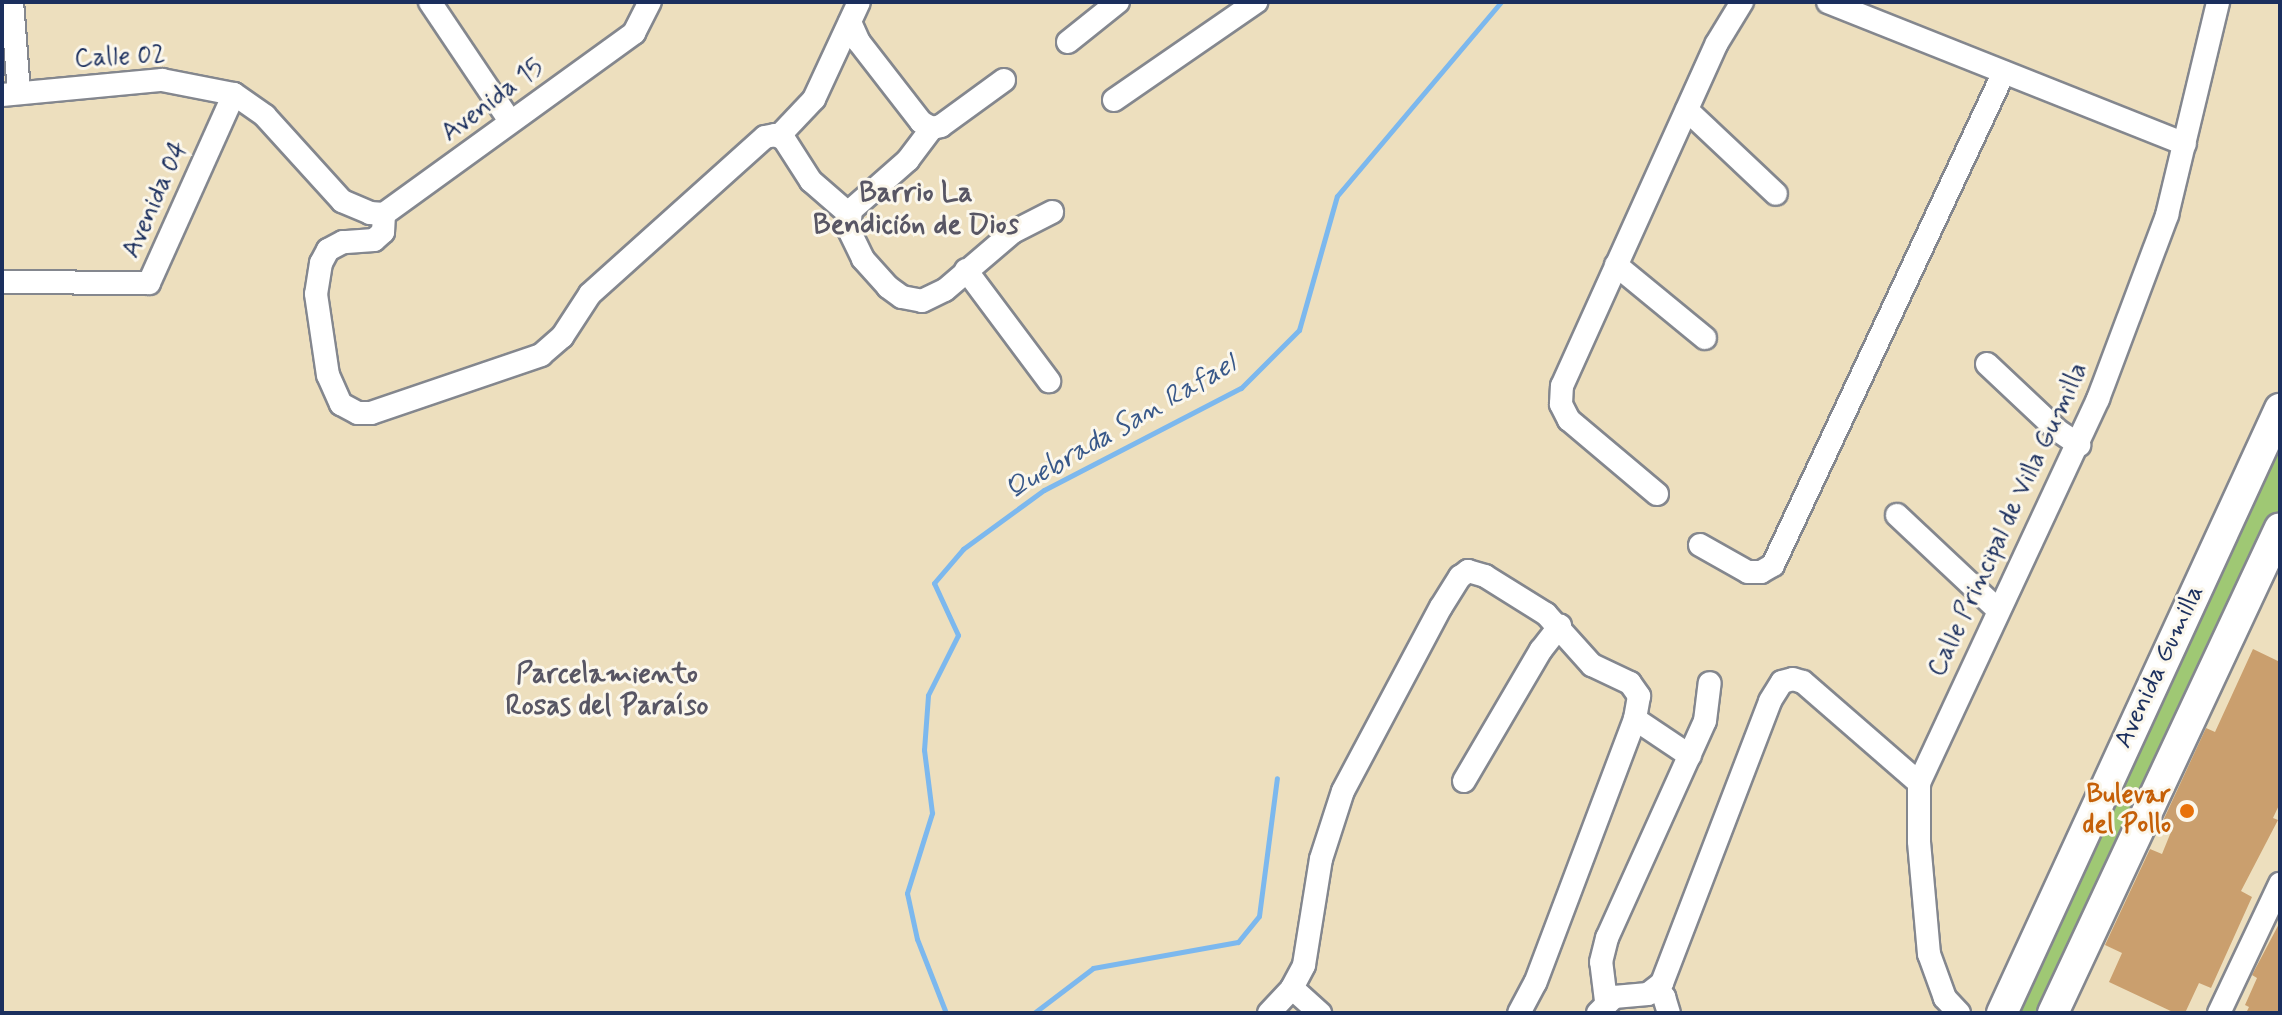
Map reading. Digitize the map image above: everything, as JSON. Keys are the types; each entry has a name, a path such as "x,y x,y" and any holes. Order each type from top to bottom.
{"main road":[{"name":"Avenida Gumilla","path":"2001,1011 2280,409"},
{"name":"Avenida Gumilla","path":"2053,1013 2280,528"}],"street":[{"path":"10,94 12,2"},
{"path":"430,2 510,121"},
{"name":"Avenida 15","path":"650,2 634,33 510,121 440,177 384,214 383,232 374,240 343,242 328,250 321,263 316,294 328,375 346,408 365,414 541,355 562,337 590,294 617,269 761,140 779,136"},
{"path":"1068,42 1118,2"},
{"path":"1114,100 1256,2"},
{"path":"1657,494 1569,420 1561,404 1562,386 1717,43 1742,2"},
{"path":"1828,2 2185,144"},
{"name":"Calle Principal de Villa Gumilla","path":"1959,1013 1945,998 1929,954 1919,841 1919,783 1998,610 2079,445 2167,215 2218,2"},
{"path":"854,12 859,42 924,125 932,128 941,126 1004,80"},
{"path":"849,214 811,181 792,149 779,136 814,99 854,12"},
{"path":"1700,545 1748,572 1761,572 1773,565 2004,72"},
{"name":"Calle 02","path":"10,94 162,80 234,94 265,116 342,201 370,213 384,214"},
{"name":"Avenida 04","path":"2,282 149,283 234,94"},
{"path":"1687,110 1776,194"},
{"path":"932,128 908,160 849,214 849,230 863,259 888,287 902,297 922,301 930,299 1013,232 1052,212"},
{"path":"1616,265 1705,338"},
{"path":"966,270 1049,381"},
{"path":"1987,364 2057,430 2079,445"},
{"path":"1897,515 1998,610"},
{"path":"1269,1013 1292,988 1307,955 1321,859 1343,791 1460,577 1468,571 1485,576 1560,626 1592,665 1634,687 1640,702 1535,983 1519,1013"},
{"path":"1464,781 1541,650 1560,626"},
{"path":"1710,683 1705,721 1607,938 1601,962 1602,1007 1656,990 1673,961 1678,936 1777,685 1793,679 1803,682 1919,783"},
{"path":"1635,719 1690,756"},
{"path":"2219,1013 2280,884"},
{"path":"1292,988 1320,1013"},
{"path":"1656,990 1669,1013"}],"green space":[{"path":"2280,414 2280,524 2051,1013 2005,1013"}],"building":[{"path":"2253,649 2280,662 2280,803 2273,818 2278,820 2241,891 2252,897 2211,988 2199,983 2185,1013 2175,1013 2109,982 2122,953 2105,945 2150,849 2162,854 2173,827 2162,823 2206,728 2215,732"},
{"path":"2280,922 2280,1013 2246,1013 2249,1007 2245,1005 2257,978 2252,975"}],"waterway":[{"name":"Quebrada San Rafael","path":"946,1013 917,939 907,893 932,813 924,750 928,695 958,635 934,583 963,549 1044,490 1241,388 1299,330 1337,196 1501,2"},
{"path":"1034,1013 1093,968 1238,942 1259,916 1277,778"}],"place":[{"name":"Bulevar del Pollo","path":"2187,811"}],"district":[{"name":"Barrio La Bendición de Dios","path":"916,210"},
{"name":"Parcelamiento Rosas del Paraíso","path":"607,691"}]}
